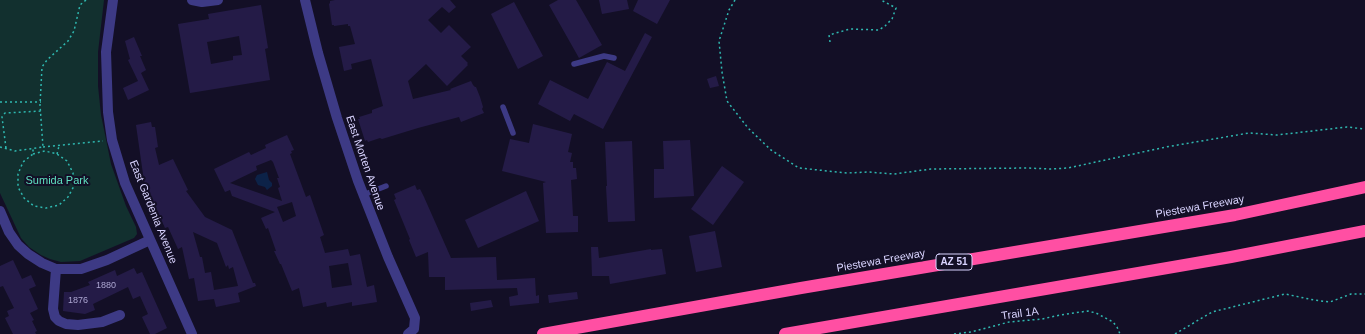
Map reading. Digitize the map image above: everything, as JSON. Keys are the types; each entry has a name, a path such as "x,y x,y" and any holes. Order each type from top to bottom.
{"highway":[{"name":"Piestewa Freeway","path":"543,334 801,288 1236,215 1365,187"},
{"path":"785,334 1231,257 1365,231"}],"street":[{"name":"East Gardenia Avenue","path":"113,0 106,52 108,112 112,140 125,183 192,334"},
{"path":"192,0 202,2 218,0"},
{"name":"East Morten Avenue","path":"305,0 336,118 363,195 415,318 411,332"},
{"path":"0,212 9,232 18,245 42,263 56,269 81,269 107,260 150,240"},
{"path":"56,269 53,309 55,317 58,321 66,324 78,325 102,322 120,315"}],"lane":[{"path":"574,64 604,56 614,58"},
{"path":"503,107 513,133"},
{"path":"363,195 386,186"}],"path":[{"path":"43,147 41,111 42,67 47,60 68,41 74,31 80,5 86,0"},
{"path":"734,0 729,10 719,41 727,101 748,128 772,150 799,168 847,173 868,172 894,174 932,168 1068,168 1166,147 1249,133 1278,135 1347,127 1365,129"},
{"path":"830,42 829,35 850,29 879,30 885,26 892,18 896,8 881,0"},
{"path":"0,102 41,102"},
{"path":"3,115 5,113 41,111"},
{"path":"0,112 3,115 6,148"},
{"path":"0,147 14,151 104,141"},
{"path":"57,154 59,145"},
{"path":"33,148 33,154"},
{"path":"45,151 57,154 67,162 73,173 74,186 68,197 59,205 46,208 34,206 24,198 18,187 18,174 23,162 33,154 45,151"},
{"path":"1175,334 1212,312 1285,294 1330,302 1350,294 1365,294"},
{"name":"Trail 1A","path":"954,334 971,332 1009,322 1042,319 1060,314 1088,312 1096,313 1113,322 1117,326 1120,334"}],"green space":[{"name":"Sumida Park","path":"0,0 104,0 98,52 98,86 101,115 111,164 126,206 136,227 137,234 134,238 80,261 61,262 41,255 29,247 21,238 0,193"}],"water":[{"path":"267,172 272,186 267,190 265,187 258,185 255,179 257,175"}],"building":[{"path":"450,0 456,7 449,13 442,7 428,20 441,33 449,25 471,47 461,56 468,63 468,65 447,86 426,64 408,81 413,99 451,90 450,89 471,81 476,87 484,113 461,122 459,117 382,139 380,138 368,142 367,140 365,141 358,119 360,119 359,117 372,113 372,110 383,106 371,59 351,64 352,69 344,71 339,47 355,44 350,26 348,26 348,24 332,25 329,4 330,1"},
{"path":"558,0 576,0 602,45 579,58 549,5"},
{"path":"599,0 627,0 629,9 602,14"},
{"path":"638,0 670,0 657,24 633,11"},
{"path":"514,2 543,56 518,69 491,14"},
{"path":"261,5 268,48 265,49 270,80 190,93 178,24 209,19 208,14","holes":["239,36 242,55 233,56 233,60 211,64 207,42"]},
{"path":"645,33 652,37 603,129 574,114 570,121 538,104 550,80 588,99 607,62 625,71"},
{"path":"134,37 146,70 141,73 149,90 128,100 123,88 138,81 128,60 130,59 125,41"},
{"path":"716,76 719,86 710,88 707,79"},
{"path":"151,122 152,127 155,127 158,147 155,148 159,165 173,159 188,190 186,191 205,217 232,230 253,283 255,283 256,286 238,293 240,302 216,307 214,299 198,301 194,278 189,279 182,247 178,249 168,227 165,228 144,181 136,125","holes":["193,232 217,243 226,267 228,265 229,269 233,267 238,286 214,290 211,272 205,273 202,257 200,257"]},
{"path":"533,124 572,134 568,152 572,153 570,162 573,162 573,168 576,168 577,179 571,180 573,216 578,216 578,232 546,233 543,183 546,182 502,171 510,139 529,143"},
{"path":"287,135 294,150 291,151 292,153 290,154 306,197 310,195 324,235 320,237 325,253 348,249 350,256 360,254 367,287 374,285 377,302 352,306 352,302 327,307 326,302 303,307 299,288 292,291 274,251 276,251 268,228 266,229 261,218 275,212 232,196 230,190 225,192 214,169 249,152 251,155 266,148 265,145","holes":["271,160 279,178 277,178 280,187 278,188 282,201 230,183 257,170 256,166","292,202 296,216 283,222 277,207","348,263 352,285 332,288 329,266"]},
{"path":"690,140 694,196 654,198 654,169 664,169 663,141"},
{"path":"632,141 635,221 608,222 605,142"},
{"path":"722,166 744,182 713,225 691,209"},
{"path":"415,185 417,190 420,189 424,197 451,258 496,257 497,280 535,278 536,296 539,295 539,303 510,306 509,297 518,295 517,288 445,290 445,277 429,277 428,252 416,257 394,200 396,199 394,194"},
{"path":"526,191 539,221 478,248 465,220"},
{"path":"715,231 722,267 696,272 689,236"},
{"path":"591,247 598,247 599,258 651,249 662,249 666,274 610,284 609,276 592,276"},
{"path":"13,260 22,279 31,275 36,286 29,289 38,309 30,313 34,320 32,321 37,331 35,332 36,334 13,334 5,318 9,316 7,311 14,308 3,286 0,287 0,266"},
{"path":"134,268 137,274 142,272 167,328 155,334 150,334 142,317 148,314 140,296 133,299 128,287 93,304 95,310 85,314 63,311 64,292 71,292 90,285 88,282 115,270 117,276"},
{"path":"577,292 578,299 549,303 548,295"},
{"path":"491,300 493,307 471,311 470,303"}]}
